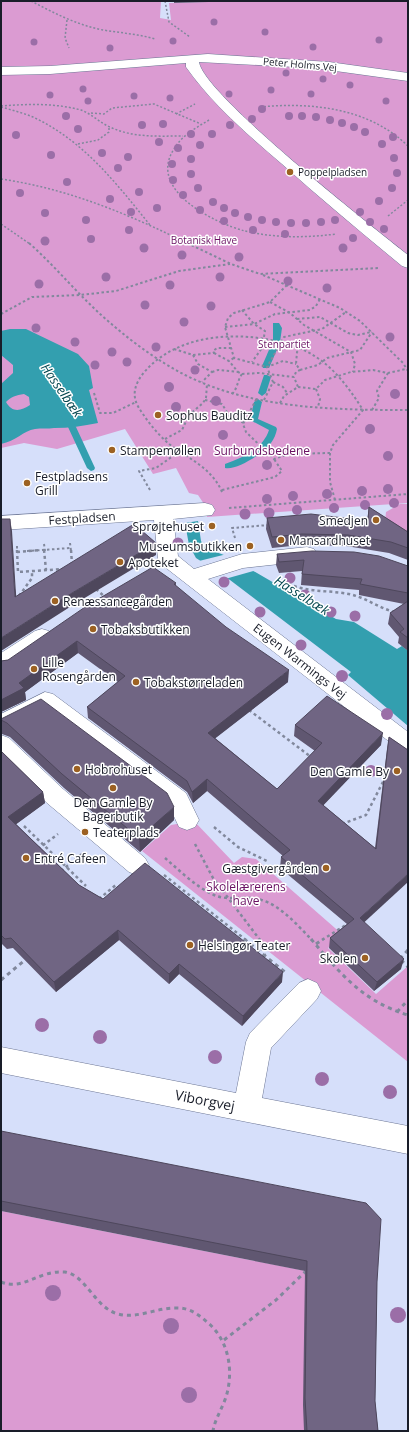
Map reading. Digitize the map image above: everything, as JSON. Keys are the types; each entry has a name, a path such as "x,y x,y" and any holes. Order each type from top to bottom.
{"street":[{"name":"Peter Holms Vej","path":"1,71 81,68 192,59 244,59 321,65 408,77"},
{"path":"192,59 194,67 207,88 230,112 408,263"},
{"name":"Festpladsen","path":"1,524 205,510"},
{"path":"149,571 168,560 163,513"},
{"path":"191,577 242,561 300,554 323,555"},
{"name":"Eugen Warmings Vej","path":"168,560 408,744"},
{"path":"1,664 56,628"},
{"path":"1,724 46,700 178,800 187,820"},
{"path":"1,744 55,796 137,865"},
{"path":"247,1108 259,1042 308,991"},
{"name":"Viborgvej","path":"1,1060 408,1140"}],"path":[{"path":"31,1 67,20 103,30 150,37 192,59"},
{"path":"165,1 167,19"},
{"path":"67,20 65,36 66,44 76,54 81,62 81,68"},
{"path":"176,114 189,109 196,104 192,102"},
{"path":"1,106 23,104 60,106 104,114 112,108 128,108 148,104 159,105 201,124"},
{"path":"408,146 384,127 355,115 338,110 308,106 283,105 230,112 201,124 184,136 176,144 169,159 169,178 180,197 207,217 246,231 277,236 328,235 364,227 395,212 408,200"},
{"path":"1,106 33,117 78,144 112,177 151,225"},
{"path":"90,112 109,127 142,136 184,136"},
{"path":"78,144 105,137 109,132 109,127"},
{"path":"1,179 28,183 79,196 151,225 231,264 260,274 320,299 360,321 407,370"},
{"path":"1,224 28,241 80,295 112,325 157,358 202,382 232,394 280,403 363,410 408,410"},
{"path":"1,314 32,297 48,295 80,295 116,291 179,272 231,264"},
{"path":"260,274 386,267"},
{"path":"234,358 225,327 228,318 242,310 270,302 287,285"},
{"path":"225,327 254,324 266,316 310,310 316,306 320,299"},
{"path":"270,302 290,312 314,331 351,352 355,364 352,372"},
{"path":"242,310 254,324 265,331 262,348 252,362"},
{"path":"266,367 284,337 322,329 346,312"},
{"path":"297,319 320,317 348,333 358,335 372,332"},
{"path":"298,387 294,377 296,372 312,368 327,358 360,350 372,332"},
{"path":"226,508 222,490 217,479 165,439 144,416 136,402 135,394 140,379 148,367 157,358 174,349 188,344 214,338 264,339 280,342 316,356 336,376 363,410"},
{"path":"214,353 213,351 217,348 231,349"},
{"path":"174,349 193,355 214,353 229,361 238,372"},
{"path":"300,349 297,352 296,364 300,370"},
{"path":"193,355 198,364 212,372"},
{"path":"229,361 234,358 266,367 283,361 296,364"},
{"path":"266,367 273,382 283,387 287,393"},
{"path":"202,382 212,372 218,370 238,372 242,374 259,373 271,376 294,377"},
{"path":"316,389 321,382 352,372 373,370 388,373 407,370"},
{"path":"372,410 379,398 377,391 388,373"},
{"path":"232,394 237,389 238,380 242,374"},
{"path":"264,400 273,382"},
{"path":"165,439 182,430 189,415 205,400 207,384"},
{"path":"280,403 287,393 298,387 316,389"},
{"path":"316,389 320,399 318,407"},
{"path":"94,393 100,413 113,413 136,402"},
{"path":"222,490 275,477 282,471 274,458 246,432 243,424 257,398"},
{"path":"205,400 222,404 230,417 244,422"},
{"path":"335,500 330,482 330,453 333,445 363,410"},
{"path":"139,471 156,468 180,451"},
{"path":"274,458 289,454 330,453"},
{"path":"205,510 408,494"},
{"path":"242,561 232,528 277,524"},
{"path":"44,538 46,570"},
{"path":"16,540 18,572 66,568"},
{"path":"70,542 72,568"},
{"path":"17,552 71,548"},
{"path":"266,558 273,573 288,585 304,589 352,595 383,610 398,613"},
{"path":"15,601 32,578 32,571"},
{"path":"94,587 105,597"},
{"path":"243,705 311,757"},
{"path":"305,762 316,751"},
{"path":"336,820 342,824 366,815 385,776"},
{"path":"265,956 258,936 226,897 198,852 187,820 197,814 208,821 238,847 267,861"},
{"path":"24,826 86,886"},
{"path":"159,854 207,892 218,897 253,897 267,902 280,910 316,944 354,985 379,1005 408,1015"},
{"path":"161,873 308,991"},
{"path":"316,944 355,919"},
{"path":"400,959 408,950"},
{"path":"394,954 408,967"},
{"path":"1,980 25,960"},
{"path":"397,1012 408,1000"},
{"path":"224,1340 276,1300 306,1271"},
{"path":"1,1282 13,1286 19,1285 36,1276 68,1273 77,1278 90,1294 110,1311 121,1315 182,1308 197,1314 207,1321 215,1327 224,1340 229,1364 226,1397 214,1421 213,1431"}],"green space":[{"name":"Botanisk Have","path":"1,1 161,1 160,18 171,20 169,3 244,1 408,1 408,503 207,517 204,504 198,495 189,493 176,468 153,474 125,429 57,449 24,443 1,448"},
{"path":"400,504 408,504 408,545 384,530 386,512"},
{"name":"Skolelærerens have","path":"194,821 234,863 242,857 256,859 343,935 328,948 376,994 408,966 408,1062 142,851 171,825"},
{"path":"1,1211 306,1271 304,1431 1,1431"}],"water":[{"path":"10,329 26,329 78,354 89,366 93,388 89,390 98,423 71,427 35,429 11,441 1,444 1,384 13,373 13,365 1,355 1,331","holes":["24,394 29,397 30,405 20,410 11,408 6,402 19,395"]},
{"path":"198,521 201,541 205,548 224,555 336,619 354,622 397,649 402,646 408,651 408,726 348,675 351,672 230,580 196,558 189,545 185,523"}],"pier":[{"path":"227,554 257,570 225,579 199,561"}],"building":[{"path":"369,507 408,532 408,548 391,542 348,535 302,534 272,537 267,518 311,514 368,521"},
{"path":"1,519 10,519 15,597 134,524 156,543 72,593 1,638"},
{"path":"312,551 354,552 379,556 408,566 408,593 360,584 362,579 302,574 304,560 279,562 277,554"},
{"path":"153,567 176,583 174,584 226,627 289,670 208,733 277,789 322,743 295,725 327,696 383,733 318,801 376,849 389,737 408,750 408,874 360,918 404,959 377,982 330,938 354,919 281,857 290,850 207,779 192,792 187,781 87,707 125,676 77,641 19,683 24,688 1,700 1,661 8,660 88,605"},
{"path":"408,601 408,638 400,632 404,629 390,613"},
{"name":"Hobrohuset","path":"41,699 167,793 174,807 139,838 62,774 7,723 1,720"},
{"path":"1,751 43,792 8,817 79,885 103,899 145,863 283,972 243,1016 179,964 169,974 118,930 54,982 11,938 5,939 1,935"},
{"path":"1,1131 366,1203 381,1219 377,1282 375,1401 378,1431 307,1431 305,1398 307,1261 1,1201"}],"waterway":[{"path":"276,325 278,328 277,340"},
{"path":"266,366 275,345"},
{"path":"262,393 267,377"},
{"path":"228,466 249,457 268,442 271,436 273,429 254,420 258,402"},
{"name":"Hasselbæk","path":"65,416 72,427 91,468"}],"place":[{"name":"Poppelpladsen","path":"290,172"},
{"name":"Sophus Bauditz","path":"158,415"},
{"name":"Stampemøllen","path":"112,450"},
{"name":"Festpladsens Grill","path":"27,483"},
{"name":"Smedjen","path":"376,520"},
{"name":"Sprøjtehuset","path":"212,526"},
{"name":"Mansardhuset","path":"281,540"},
{"name":"Museumsbutikken","path":"250,546"},
{"name":"Apoteket","path":"120,562"},
{"name":"Renæssancegården","path":"55,601"},
{"name":"Tobaksbutikken","path":"93,629"},
{"name":"Lille Rosengården","path":"34,669"},
{"name":"Tobakstørreladen","path":"136,682"},
{"name":"Hobrohuset","path":"77,769"},
{"name":"Den Gamle By","path":"397,771"},
{"name":"Den Gamle By Bagerbutik","path":"113,788"},
{"name":"Teaterplads","path":"85,832"},
{"name":"Entré Cafeen","path":"26,858"},
{"name":"Gæstgivergården","path":"326,868"},
{"name":"Helsingør Teater","path":"190,945"},
{"name":"Skolen","path":"365,958"}],"park label":[{"name":"Stenpartiet","path":"284,344"},
{"name":"Surbundsbedene","path":"262,450"}]}
